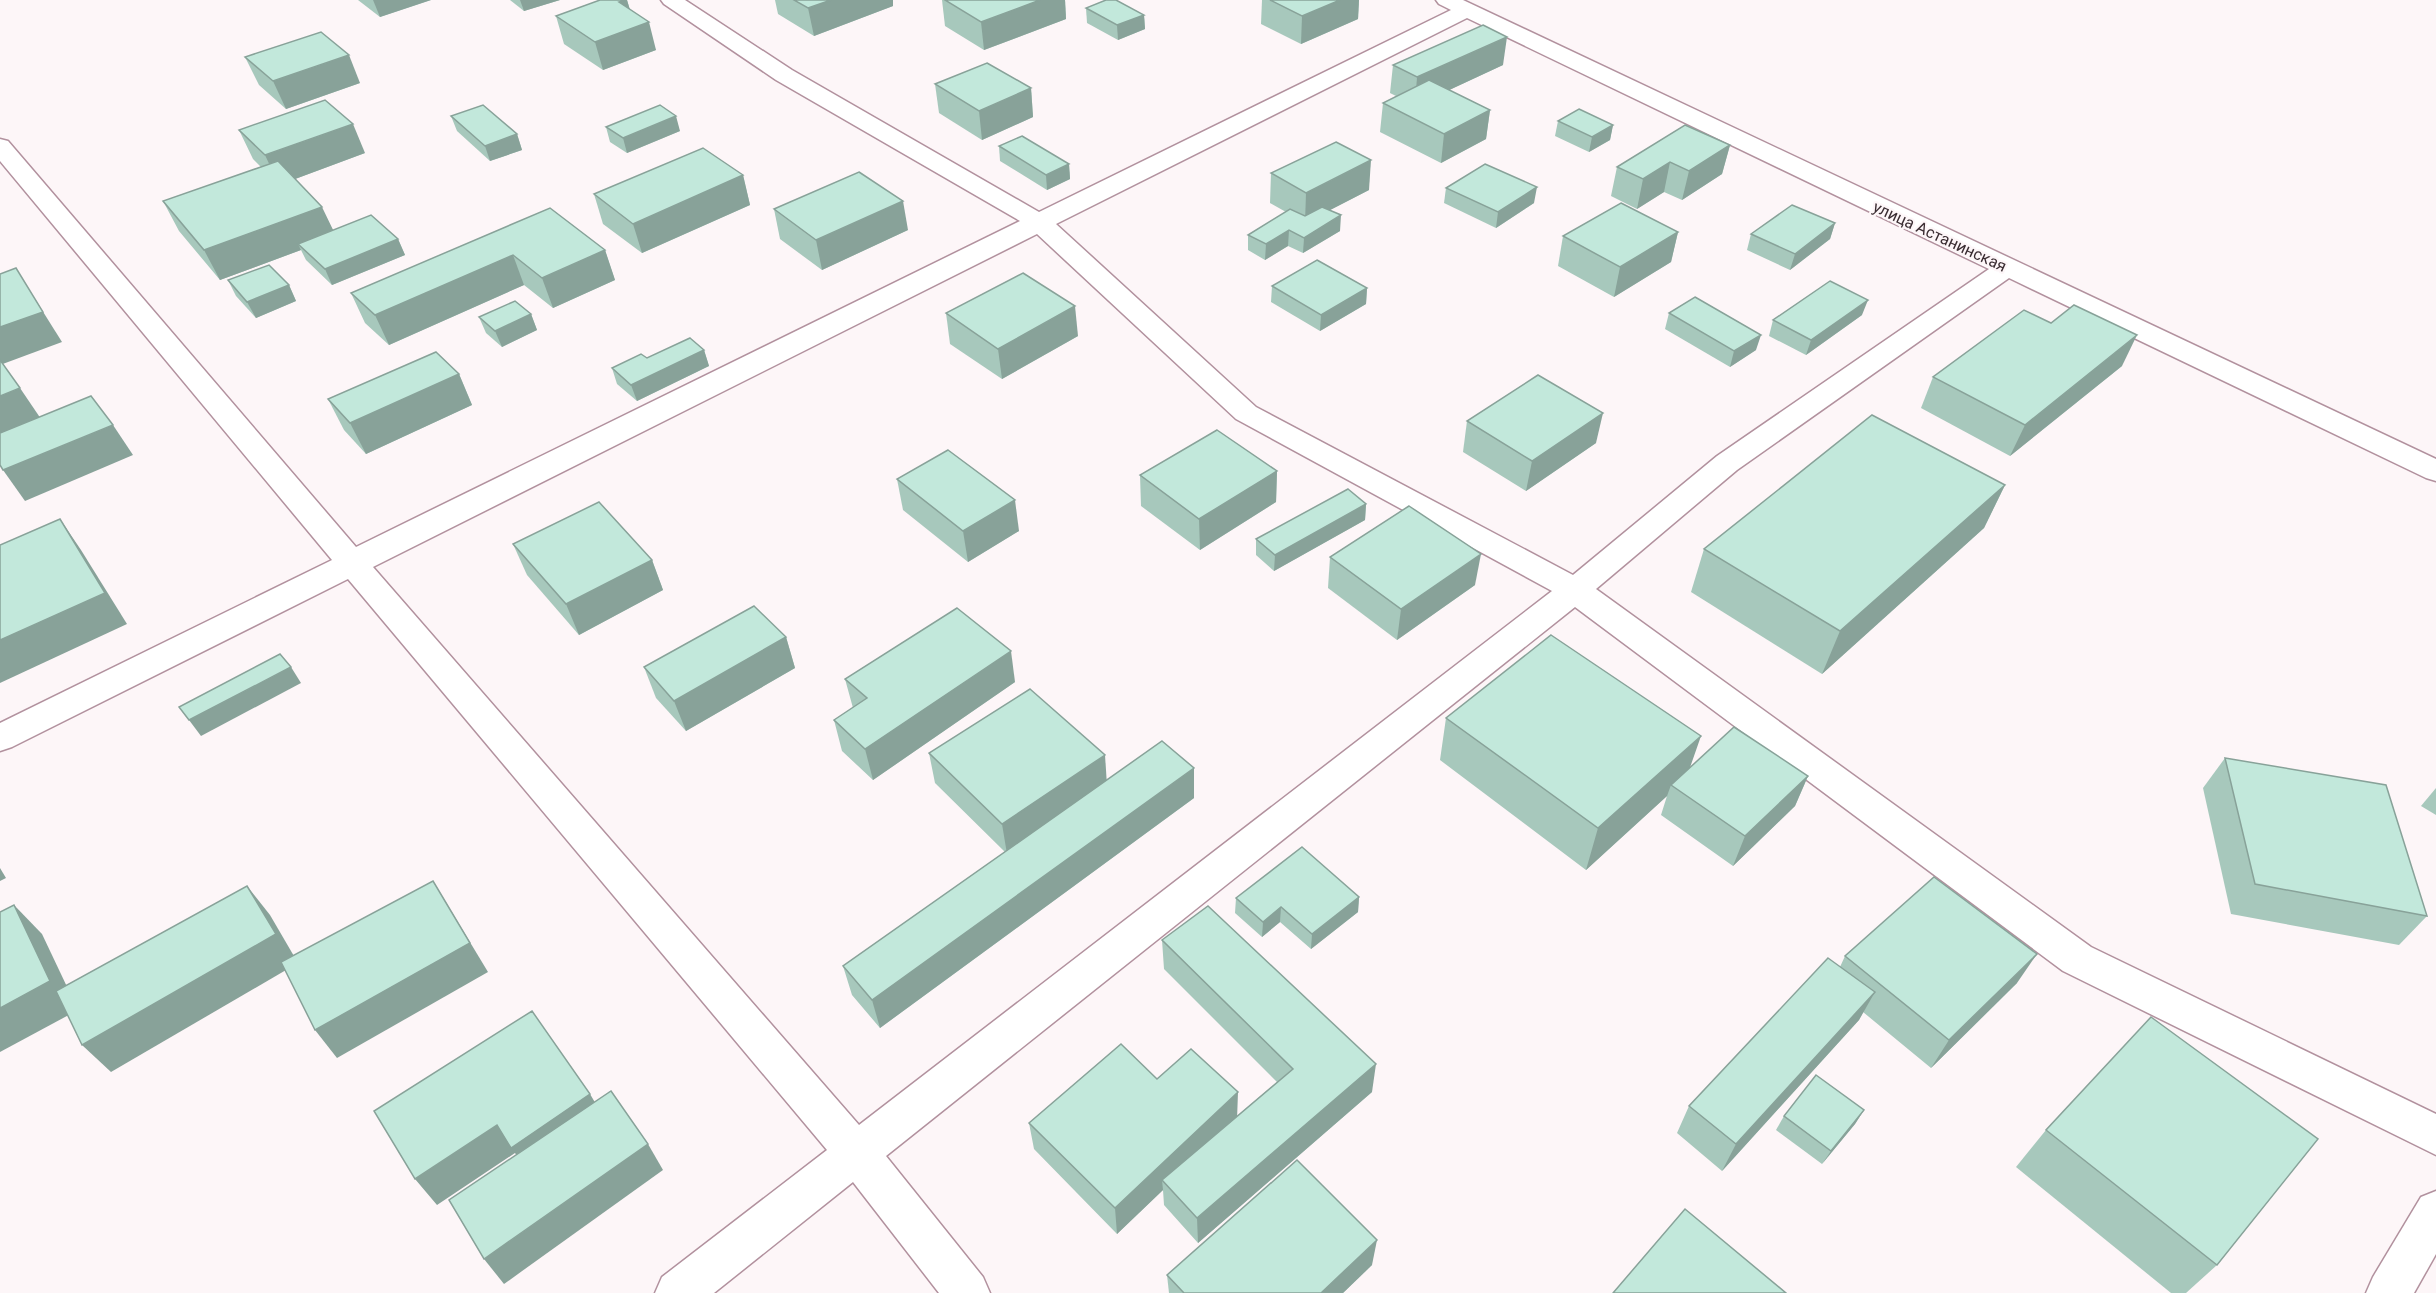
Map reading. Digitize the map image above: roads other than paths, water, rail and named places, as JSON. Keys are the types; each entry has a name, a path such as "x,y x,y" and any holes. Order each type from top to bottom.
{"street":[{"path":"671,0 784,75 1039,222 1246,413 1575,590 2077,959 2436,1135"},
{"path":"0,738 1039,222 1456,5"},
{"name":"улица Астанинская","path":"1456,5 2436,471"},
{"path":"0,146 352,563 857,1154 967,1293"},
{"path":"678,1293 1575,590 1726,463 2007,268"},
{"path":"2389,1293 2436,1212"}]}
